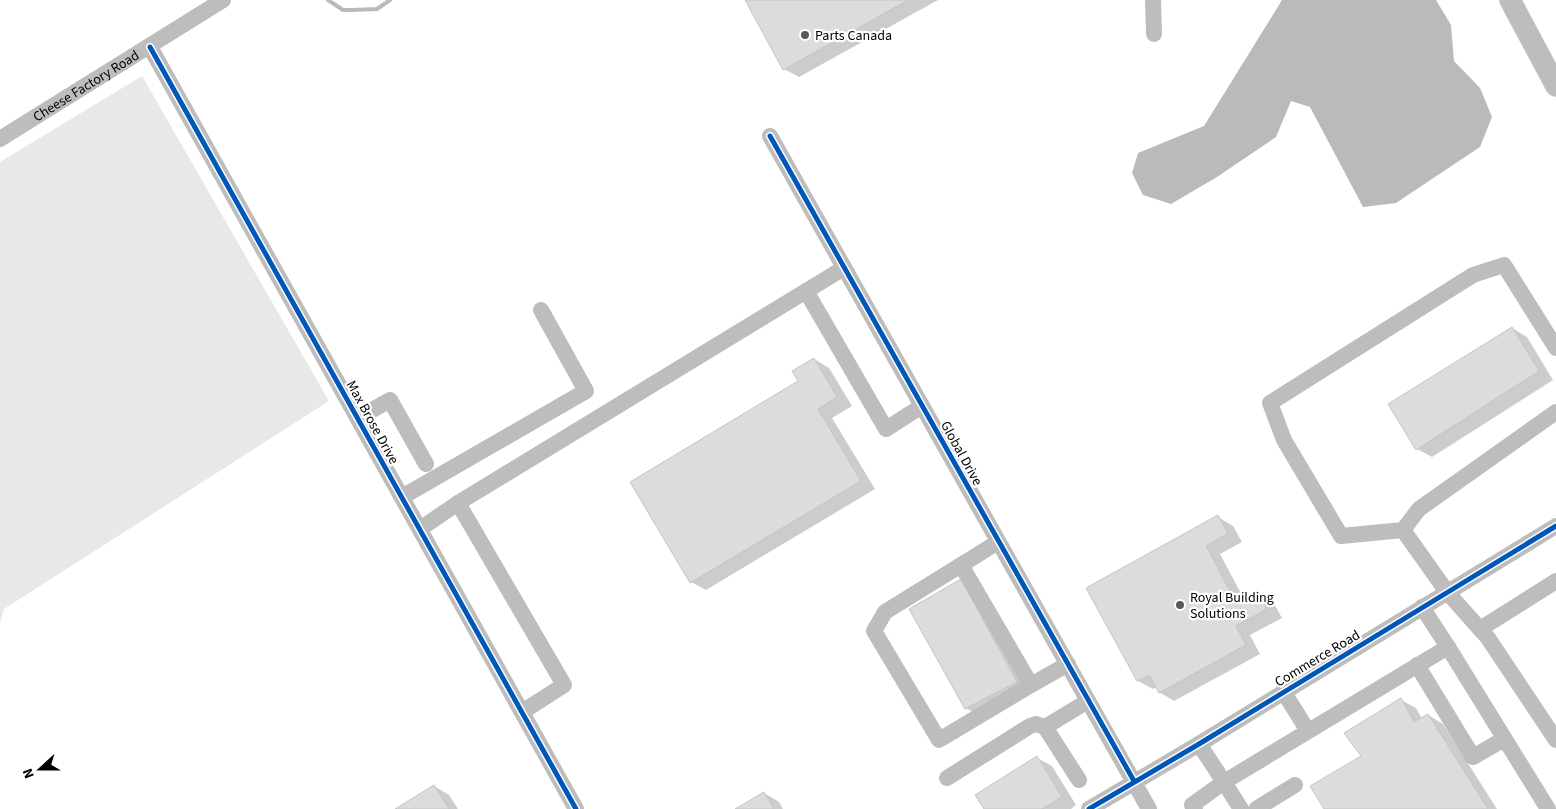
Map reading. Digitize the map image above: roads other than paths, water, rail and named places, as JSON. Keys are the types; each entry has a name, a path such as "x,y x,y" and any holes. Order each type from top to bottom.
{"main road":[{"path":"1510,0 1556,86"}],"street":[{"name":"Cheese Factory Road","path":"0,139 223,0"},
{"path":"1152,0 1154,34"},
{"name":"Max Brose Drive","path":"150,46 576,809"},
{"name":"Global Drive","path":"770,136 1149,809"},
{"path":"1556,348 1504,265 1473,275 1270,403 1284,440 1342,536 1403,530 1419,509 1556,412"},
{"path":"420,529 458,503 844,268"},
{"path":"806,291 886,429 922,406"},
{"path":"402,497 586,391 541,310"},
{"path":"358,418 390,400 426,464"},
{"path":"458,503 564,686 522,712"},
{"name":"Commerce Road","path":"1089,809 1556,526"},
{"path":"1403,530 1447,592 1488,638 1556,740"},
{"path":"998,542 885,612 874,631 939,740 1068,664"},
{"path":"961,565 1031,685"},
{"path":"1480,629 1556,581"},
{"path":"1422,607 1548,809"},
{"path":"1195,809 1192,805 1224,782 1448,647"},
{"path":"1417,665 1473,757 1504,739"},
{"path":"1283,691 1308,731"},
{"path":"1045,727 1088,701"},
{"path":"947,778 1036,724 1045,727 1078,780"},
{"path":"1199,744 1241,809"},
{"path":"1256,809 1295,785"}],"waterway":[{"path":"328,0 343,10 377,9 390,0"}],"place":[{"name":"Parts Canada","path":"805,35"},
{"name":"Royal Building Solutions","path":"1180,605"}]}
